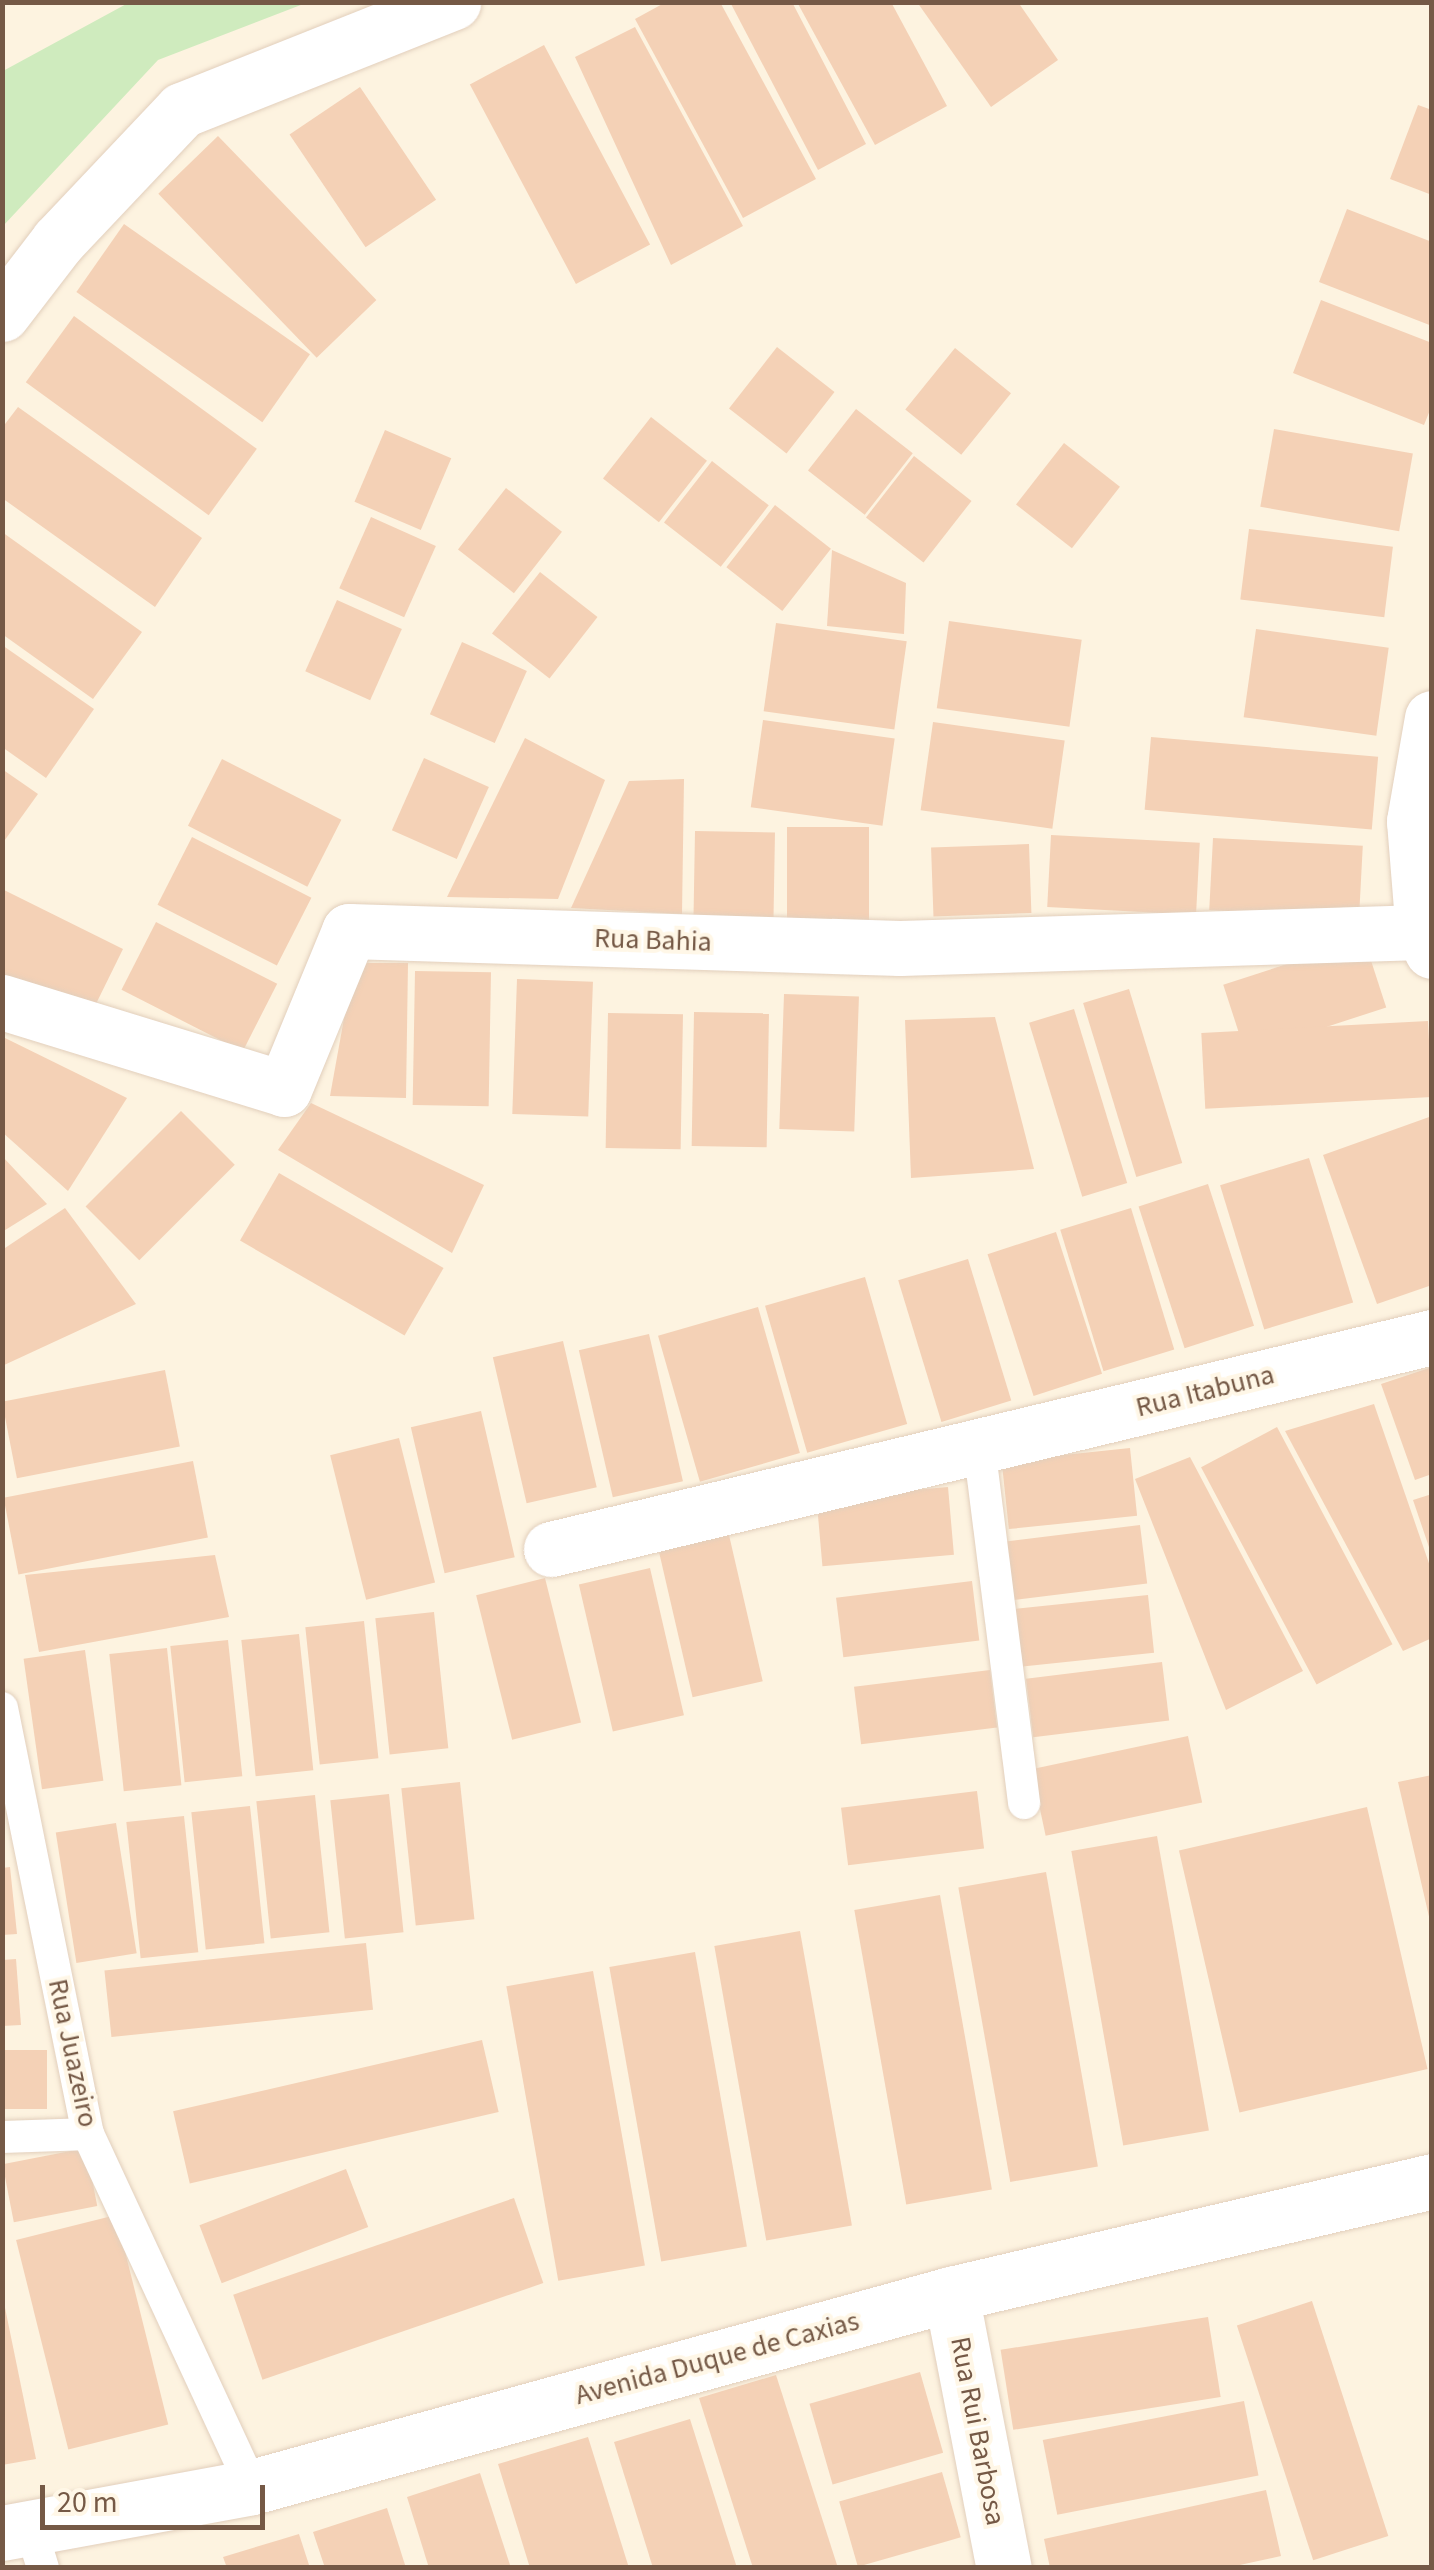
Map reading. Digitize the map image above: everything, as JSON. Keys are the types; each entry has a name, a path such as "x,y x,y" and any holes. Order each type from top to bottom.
{"street":[{"path":"2,314 58,241 182,110 453,2"},
{"path":"1427,942 1414,821 1432,718"},
{"name":"Rua Bahia","path":"2,1002 284,1089 349,930 900,948 1427,942"},
{"name":"Rua Itabuna","path":"551,1549 1432,1337"},
{"name":"Avenida Duque de Caxias","path":"25,2542 252,2487 951,2294 1432,2182"},
{"name":"Rua Rui Barbosa","path":"951,2294 1004,2568"}],"lane":[{"path":"979,1446 1024,1803"},
{"name":"Rua Juazeiro","path":"2,1708 88,2134 252,2487"},
{"path":"2,2137 88,2134"}],"green space":[{"path":"130,2 306,3 158,60 3,226 3,71"}],"building":[{"path":"666,2 720,2 816,179 743,218 635,19"},
{"path":"730,2 792,2 866,144 818,170"},
{"path":"797,2 891,2 947,106 875,145"},
{"path":"917,2 1018,2 1058,60 991,107"},
{"path":"635,27 743,226 671,265 575,57"},
{"path":"544,45 650,245 576,284 470,84"},
{"path":"360,87 436,200 366,247 290,135"},
{"path":"1418,105 1432,110 1432,195 1390,179"},
{"path":"218,136 376,300 317,358 158,194"},
{"path":"1347,209 1432,242 1432,326 1319,282"},
{"path":"124,224 310,354 262,422 76,292"},
{"path":"1321,300 1432,343 1432,405 1424,425 1293,373"},
{"path":"74,316 257,449 209,515 26,382"},
{"path":"777,347 835,392 787,453 729,408"},
{"path":"955,348 1011,393 961,455 905,409"},
{"path":"18,407 202,538 155,607 2,498 2,428"},
{"path":"856,409 913,453 865,515 808,470"},
{"path":"651,417 707,461 659,522 603,478"},
{"path":"1274,429 1413,453 1399,531 1260,507"},
{"path":"385,430 451,458 421,530 355,502"},
{"path":"1064,443 1120,487 1072,548 1016,504"},
{"path":"914,456 972,501 924,562 866,517"},
{"path":"712,461 769,505 721,567 664,522"},
{"path":"506,488 562,532 514,593 458,549"},
{"path":"775,505 831,549 782,611 726,567"},
{"path":"371,517 436,546 404,617 339,588"},
{"path":"1249,529 1393,547 1384,617 1240,599"},
{"path":"2,532 142,632 93,699 2,634"},
{"path":"832,550 906,583 904,634 827,626"},
{"path":"540,572 598,617 550,678 492,633"},
{"path":"337,600 402,629 370,700 305,671"},
{"path":"949,621 1082,640 1069,727 937,708"},
{"path":"776,623 907,641 894,730 764,711"},
{"path":"1256,629 1389,648 1376,736 1244,717"},
{"path":"462,642 527,671 495,743 430,714"},
{"path":"2,645 94,709 46,778 2,747"},
{"path":"763,720 895,739 882,826 751,807"},
{"path":"933,722 1065,741 1052,829 921,810"},
{"path":"1151,737 1378,757 1372,830 1145,810"},
{"path":"525,738 605,780 558,899 447,897"},
{"path":"424,758 489,787 457,859 392,830"},
{"path":"222,759 341,820 307,887 188,826"},
{"path":"2,769 38,794 2,844"},
{"path":"684,779 682,914 571,908 629,781"},
{"path":"787,827 869,827 869,921 787,921"},
{"path":"695,831 775,832 773,925 693,924"},
{"path":"1051,835 1200,843 1196,915 1047,907"},
{"path":"192,837 311,898 277,966 157,905"},
{"path":"1213,838 1363,846 1359,918 1209,910"},
{"path":"1029,844 1031,913 933,916 931,847"},
{"path":"2,889 123,949 90,1016 2,974"},
{"path":"156,922 277,984 243,1051 121,990"},
{"path":"1364,939 1386,1007 1245,1053 1223,985"},
{"path":"354,963 408,963 406,1098 330,1096"},
{"path":"415,971 491,972 489,1106 413,1105"},
{"path":"517,979 593,982 588,1117 512,1114"},
{"path":"1129,989 1182,1163 1136,1177 1083,1003"},
{"path":"784,994 859,997 854,1132 779,1129"},
{"path":"1074,1009 1127,1183 1082,1197 1029,1023"},
{"path":"694,1012 769,1013 767,1147 692,1146"},
{"path":"608,1013 683,1014 681,1149 606,1148"},
{"path":"995,1017 1034,1169 911,1178 905,1020"},
{"path":"1428,1021 1432,1097 1205,1109 1201,1033"},
{"path":"5,1038 127,1098 68,1191 2,1132"},
{"path":"311,1103 484,1185 452,1253 278,1150"},
{"path":"181,1111 235,1165 139,1260 86,1206"},
{"path":"1432,1116 1432,1285 1377,1304 1323,1155"},
{"path":"2,1156 47,1204 2,1232"},
{"path":"1309,1158 1353,1302 1264,1330 1220,1185"},
{"path":"279,1173 444,1268 405,1336 240,1241"},
{"path":"1208,1184 1254,1326 1185,1348 1139,1207"},
{"path":"65,1208 136,1304 2,1366 2,1250"},
{"path":"1131,1208 1174,1350 1104,1371 1060,1230"},
{"path":"1056,1232 1102,1374 1034,1396 988,1254"},
{"path":"968,1259 1011,1401 941,1422 898,1280"},
{"path":"865,1277 907,1424 807,1453 765,1306"},
{"path":"758,1307 800,1453 700,1482 658,1336"},
{"path":"649,1334 683,1481 613,1497 579,1350"},
{"path":"563,1341 597,1487 527,1503 493,1357"},
{"path":"1432,1367 1432,1474 1415,1480 1381,1384"},
{"path":"165,1370 180,1447 17,1478 2,1402"},
{"path":"1374,1404 1432,1572 1432,1638 1403,1651 1285,1431"},
{"path":"481,1411 515,1557 445,1573 411,1427"},
{"path":"1277,1427 1392,1644 1317,1685 1201,1467"},
{"path":"399,1438 435,1583 366,1600 330,1455"},
{"path":"1130,1448 1137,1516 1009,1529 1002,1461"},
{"path":"1190,1457 1303,1671 1226,1710 1135,1479"},
{"path":"193,1461 208,1538 18,1574 4,1498"},
{"path":"948,1487 954,1555 822,1566 817,1499"},
{"path":"1432,1494 1432,1553 1431,1553 1413,1500"},
{"path":"1140,1525 1147,1584 1011,1600 1004,1542"},
{"path":"729,1535 763,1681 693,1697 659,1551"},
{"path":"215,1555 229,1617 39,1652 25,1575"},
{"path":"650,1568 684,1715 613,1732 579,1584"},
{"path":"545,1578 581,1723 512,1740 476,1595"},
{"path":"972,1581 979,1641 843,1657 836,1598"},
{"path":"1148,1595 1154,1653 1018,1667 1012,1609"},
{"path":"434,1612 448,1748 390,1754 375,1618"},
{"path":"364,1621 378,1758 320,1764 305,1627"},
{"path":"299,1634 313,1770 256,1776 241,1640"},
{"path":"228,1640 242,1776 185,1782 170,1646"},
{"path":"167,1648 181,1785 124,1791 109,1654"},
{"path":"85,1650 103,1781 42,1789 24,1659"},
{"path":"1162,1662 1169,1721 1033,1737 1026,1679"},
{"path":"990,1670 997,1728 861,1744 854,1687"},
{"path":"1188,1736 1202,1803 1046,1836 1031,1769"},
{"path":"1432,1775 1432,1921 1430,1921 1398,1782"},
{"path":"460,1782 474,1919 416,1925 401,1788"},
{"path":"977,1791 984,1849 848,1865 841,1808"},
{"path":"389,1794 404,1932 345,1938 330,1800"},
{"path":"315,1795 329,1932 271,1938 256,1801"},
{"path":"250,1806 264,1943 206,1949 191,1812"},
{"path":"1367,1807 1428,2069 1239,2113 1179,1850"},
{"path":"184,1816 198,1952 141,1958 126,1822"},
{"path":"116,1823 137,1953 76,1963 56,1833"},
{"path":"1157,1836 1209,2130 1123,2146 1071,1851"},
{"path":"10,1867 17,1934 2,1935 2,1868"},
{"path":"1046,1872 1098,2166 1010,2182 958,1887"},
{"path":"940,1895 992,2189 906,2205 854,1910"},
{"path":"800,1931 852,2225 766,2241 714,1946"},
{"path":"366,1943 373,2010 111,2037 104,1970"},
{"path":"695,1952 747,2246 661,2262 609,1967"},
{"path":"16,1959 21,2025 2,2026 2,1960"},
{"path":"593,1971 645,2265 558,2281 506,1986"},
{"path":"482,2040 499,2112 190,2183 173,2111"},
{"path":"2,2050 47,2050 47,2109 2,2109"},
{"path":"86,2148 97,2206 14,2222 3,2164"},
{"path":"346,2169 368,2227 222,2283 199,2225"},
{"path":"514,2198 543,2283 262,2380 233,2295"},
{"path":"116,2215 168,2425 68,2450 16,2240"},
{"path":"2,2293 36,2459 2,2465"},
{"path":"1312,2301 1388,2536 1313,2560 1237,2325"},
{"path":"1208,2317 1221,2397 1013,2430 1001,2350"},
{"path":"920,2372 943,2453 833,2484 809,2404"},
{"path":"776,2375 838,2568 753,2568 699,2398"},
{"path":"1244,2401 1259,2476 1057,2515 1043,2440"},
{"path":"690,2419 737,2568 653,2568 614,2442"},
{"path":"588,2437 629,2568 530,2568 498,2464"},
{"path":"942,2472 961,2537 858,2567 839,2501"},
{"path":"480,2473 511,2568 429,2568 407,2497"},
{"path":"1266,2490 1281,2556 1226,2568 1050,2568 1044,2539"},
{"path":"387,2508 406,2568 325,2568 313,2532"},
{"path":"299,2534 310,2568 227,2568 223,2557"}]}
